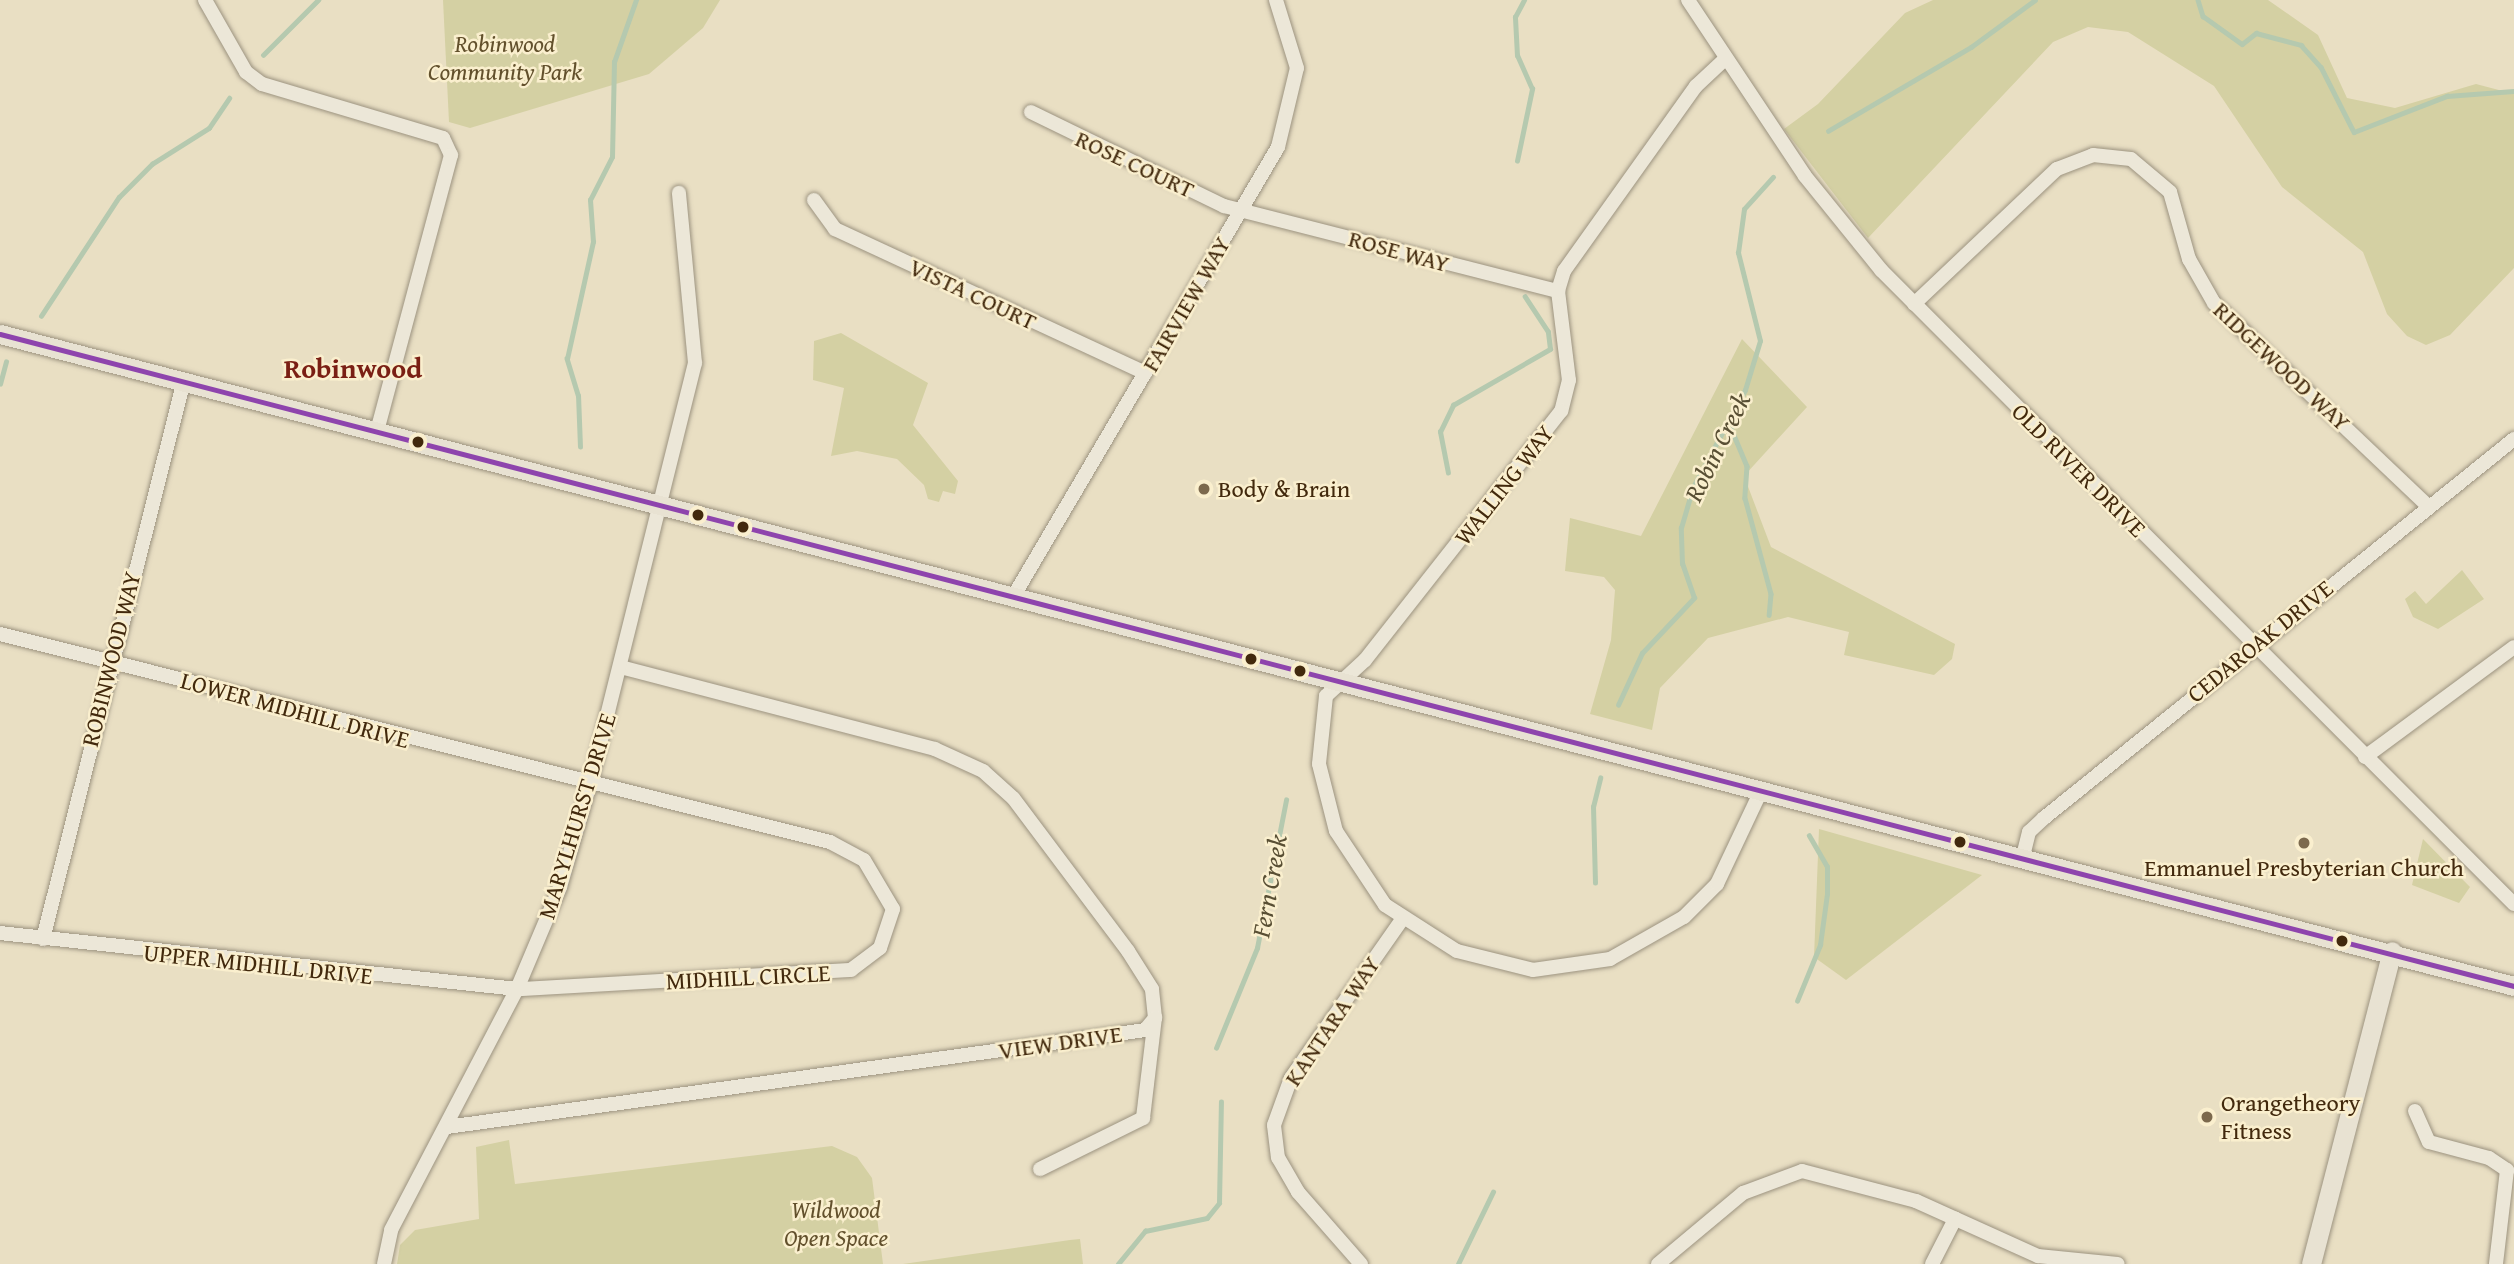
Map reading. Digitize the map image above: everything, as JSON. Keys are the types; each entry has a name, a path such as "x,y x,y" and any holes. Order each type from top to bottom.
{"main road":[{"path":"0,334 664,506 1016,592 1761,791 2392,951 2514,986"},
{"path":"2311,1264 2392,951"}],"street":[{"path":"205,0 246,72 262,85 443,138 450,155 377,431"},
{"name":"OLD RIVER DRIVE","path":"1688,0 1725,59 1826,205 1914,304 2514,904"},
{"name":"FAIRVIEW WAY","path":"1016,592 1278,147 1294,88 1296,53 1280,1"},
{"path":"1558,291 1577,250 1696,86 1725,59"},
{"name":"ROSE COURT","path":"1031,112 1241,209"},
{"name":"RIDGEWOOD WAY","path":"1914,304 2057,169 2092,155 2131,159 2171,192 2189,259 2214,303 2428,506"},
{"name":"MARYLHURST DRIVE","path":"384,1264 391,1230 517,989 560,887 590,784 664,506 695,363 679,193"},
{"name":"VISTA COURT","path":"814,200 835,229 1145,373"},
{"name":"ROSE WAY","path":"1241,209 1558,291"},
{"name":"WALLING WAY","path":"1401,920 1357,869 1327,811 1320,721 1326,696 1345,678 1561,411 1569,364 1558,291"},
{"name":"ROBINWOOD WAY","path":"43,939 110,660 184,380"},
{"name":"CEDAROAK DRIVE","path":"2023,856 2029,832 2044,818 2253,645 2514,439"},
{"name":"LOWER MIDHILL DRIVE","path":"0,634 590,784"},
{"path":"2365,757 2514,647"},
{"name":"VIEW DRIVE","path":"447,1127 1144,1030 1155,1018 1152,989 1128,951 1013,798 983,771 935,749 620,667"},
{"name":"MIDHILL CIRCLE","path":"517,989 831,974 866,962 888,936 894,909 888,891 852,852 590,784"},
{"path":"1401,920 1457,951 1507,966 1544,970 1610,959 1660,935 1705,898 1743,837 1761,791"},
{"name":"KANTARA WAY","path":"1355,1262 1298,1192 1278,1158 1274,1125 1291,1079 1401,920"},
{"name":"UPPER MIDHILL DRIVE","path":"0,933 517,989"},
{"path":"1040,1169 1143,1118 1155,1018"},
{"path":"2416,1111 2429,1142 2489,1158 2507,1170 2496,1264"},
{"path":"1658,1264 1743,1193 1796,1171 1854,1181 1955,1219 2038,1256 2118,1264"},
{"path":"1932,1264 1955,1219"}],"green space":[{"name":"Robinwood Community Park","path":"443,0 720,0 703,28 649,74 470,128 449,122"},
{"path":"1933,0 2268,0 2318,35 2347,98 2395,108 2476,84 2514,94 2514,268 2450,335 2426,345 2407,336 2387,314 2363,252 2282,187 2214,86 2128,32 2088,27 2053,42 1868,238 1784,129 1818,104 1905,13"},
{"path":"841,333 928,383 913,425 958,481 955,494 943,491 939,502 928,499 924,485 897,459 857,451 831,456 844,388 813,380 814,341"},
{"path":"1742,339 1807,407 1744,476 1771,547 1955,644 1952,659 1934,675 1844,655 1849,632 1788,617 1708,638 1660,688 1652,730 1590,714 1611,640 1615,590 1604,577 1565,571 1570,518 1641,536"},
{"path":"2462,570 2484,599 2438,629 2413,617 2405,599 2415,591 2426,604"},
{"path":"1819,829 1982,875 1846,980 1814,957"},
{"path":"2423,839 2470,887 2459,903 2412,885"},
{"path":"509,1140 515,1184 832,1146 857,1157 872,1178 883,1264 397,1264 400,1245 415,1230 479,1219 476,1147"},
{"name":"Wildwood Open Space","path":"1080,1239 1083,1264 903,1264 1070,1240"}],"waterway":[{"path":"263,55 318,0"},
{"path":"580,447 578,396 567,359 593,242 590,200 612,157 614,62 636,0"},
{"name":"Fern Creek","path":"1517,161 1532,89 1517,56 1515,17 1524,0"},
{"name":"Robin Creek","path":"1828,131 1971,47 2035,0"},
{"path":"2198,0 2203,16 2242,44 2256,33 2301,45 2321,67 2354,132 2447,96 2514,91"},
{"path":"41,316 119,197 152,164 209,128 229,98"},
{"name":"Robin Creek","path":"1618,705 1642,653 1694,598 1682,564 1681,528 1693,487 1745,390 1760,341 1738,253 1744,209 1773,177"},
{"name":"Fern Creek","path":"1448,473 1440,432 1453,405 1550,349 1548,332 1525,297"},
{"path":"0,384 6,362"},
{"path":"1728,421 1747,466 1745,498 1771,594 1769,615"},
{"name":"Robin Creek","path":"1595,883 1593,807 1600,778"},
{"name":"Fern Creek","path":"1216,1048 1257,948 1286,800"},
{"path":"1797,1001 1820,945 1827,894 1827,867 1809,836"},
{"name":"Fern Creek","path":"1118,1264 1145,1231 1207,1218 1219,1203 1221,1102"},
{"name":"Robin Creek","path":"1458,1264 1493,1192"}],"transit line":[{"path":"0,334 2514,986"}],"place":[{"name":"Body & Brain","path":"1204,489"},
{"name":"Emmanuel Presbyterian Church","path":"2304,843"},
{"name":"Orangetheory Fitness","path":"2207,1117"}],"district":[{"name":"Robinwood","path":"353,368"}]}
